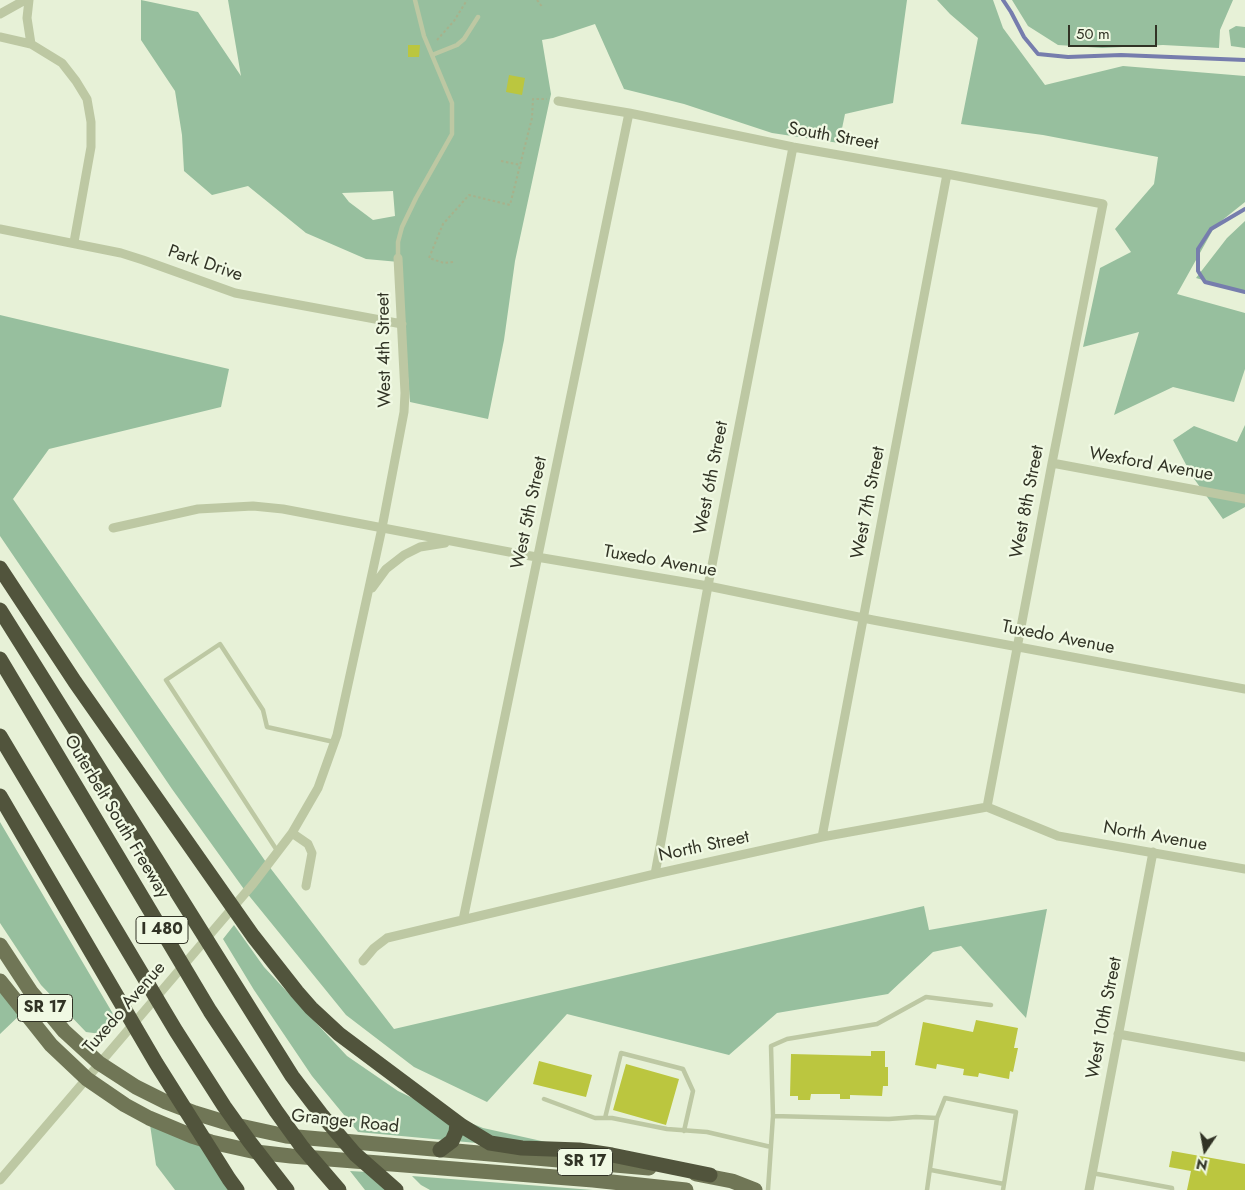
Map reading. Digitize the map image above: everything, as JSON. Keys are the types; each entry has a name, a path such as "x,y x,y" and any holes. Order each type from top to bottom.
{"highway":[{"path":"0,568 75,682 253,936 311,1008 351,1044 457,1123 483,1140 498,1145 522,1148 579,1150 612,1155 710,1175"},
{"path":"0,610 292,1076 320,1114 355,1154 396,1190"},
{"name":"Outerbelt South Freeway","path":"0,659 215,1018 302,1147 340,1190"},
{"name":"I 480","path":"0,736 202,1073 249,1141 288,1190"},
{"path":"0,796 156,1063 237,1190"},
{"path":"440,1150 452,1141 457,1123"}],"main road":[{"name":"Granger Road","path":"0,945 32,992 64,1031 99,1063 136,1087 195,1114 286,1136 607,1164 710,1175 755,1190"},
{"name":"Granger Road","path":"0,981 52,1045 87,1079 125,1105 176,1130 211,1142 256,1152 686,1190"}],"street":[{"path":"0,14 25,0"},
{"path":"29,0 27,18 31,44"},
{"path":"0,36 31,44 62,62 87,100 91,122 91,147 74,242"},
{"name":"South Street","path":"556,100 793,147 1103,204"},
{"name":"West 5th Street","path":"463,920 629,113"},
{"name":"West 6th Street","path":"655,874 708,586 793,147"},
{"name":"West 7th Street","path":"822,837 947,174"},
{"name":"West 8th Street","path":"987,807 1103,204"},
{"name":"Park Drive","path":"0,229 74,242 143,260 235,293 402,324"},
{"name":"West 4th Street","path":"382,528 404,412 405,393 398,258"},
{"name":"Wexford Avenue","path":"1052,464 1245,499"},
{"path":"112,528 198,509 253,506 283,509 382,528"},
{"name":"Tuxedo Avenue","path":"0,1180 253,884 292,833 318,788 334,742 382,528 708,586 1017,647 1245,689"},
{"path":"366,602 374,583 386,569 404,555 420,546 458,542"},
{"name":"North Street","path":"362,961 374,948 388,938 655,874 822,837 987,807"},
{"name":"North Avenue","path":"987,807 1058,836 1245,870"},
{"path":"292,833 308,844 312,854 306,886"},
{"name":"West 10th Street","path":"1089,1190 1153,852"},
{"path":"1118,1034 1245,1058"}],"lane":[{"path":"398,258 398,242 402,227 452,134 452,103 424,36 415,0"},
{"path":"432,54 457,45 464,39 478,17"},
{"path":"278,852 166,680 220,644 263,710 266,727 334,742"},
{"path":"768,1190 774,1116 771,1046 787,1039 878,1024 926,997 991,1005"},
{"path":"605,1118 621,1053 684,1069 693,1091 684,1131"},
{"path":"927,1190 937,1118 945,1098 1016,1112 1003,1187 931,1170"},
{"path":"544,1099 595,1118 605,1118 667,1130 707,1132 771,1147"},
{"path":"774,1116 889,1119 937,1118"},
{"path":"1092,1173 1172,1188 1172,1190"}],"path":[{"path":"437,40 468,0"},
{"path":"537,0 543,8"},
{"path":"453,262 444,263 429,258 443,224 469,195 510,205 532,118 533,99 556,100"},
{"path":"501,160 521,165"}],"green space":[{"path":"141,0 198,12 241,76 228,0 907,0 893,103 845,114 839,143 772,133 684,104 624,89 595,24 542,40 551,94 515,261 504,340 488,419 410,402 399,262 366,259 306,233 248,186 212,195 184,171 182,135 175,91 141,40","holes":["393,191 395,216 373,220 349,202 342,193"]},
{"path":"937,0 993,0 1003,28 1045,85 1123,66 1245,76 1245,202 1215,226 1177,294 1245,313 1245,369 1234,402 1173,387 1114,415 1139,332 1083,347 1100,268 1131,252 1115,229 1154,184 1158,157 1043,135 961,124 978,38"},
{"path":"1012,0 1233,0 1220,30 1219,48 1163,45 1102,48 1058,45 1028,26"},
{"path":"1236,26 1245,27 1245,48 1231,46 1229,30"},
{"path":"1245,221 1245,292 1196,278 1227,238"},
{"path":"0,315 229,369 221,407 49,449 13,499 268,865 394,1029 924,906 929,930 1047,909 1026,1018 961,946 933,952 888,994 777,1013 729,1055 567,1014 487,1102 414,1067 346,1015 246,892 172,789 0,536"},
{"path":"1245,425 1245,507 1223,519 1192,476 1173,440 1194,426 1237,442"},
{"path":"0,822 119,1024 111,1032 101,1034 86,1032 41,985 0,923"},
{"path":"234,925 264,967 347,1056 398,1091 431,1107 483,1128 564,1146 563,1151 358,1132 312,1076 254,990 223,939"},
{"path":"0,981 23,1012 0,1034"},
{"path":"149,1118 192,1136 237,1190 175,1190 156,1165"},
{"path":"350,1171 367,1172 389,1190 365,1190"},
{"path":"412,1176 593,1190 430,1190 421,1185"}],"building":[{"path":"408,45 420,45 419,57 408,57"},
{"path":"509,75 525,78 522,95 506,92"},
{"path":"976,1020 1018,1028 1014,1048 1018,1048 1013,1072 1010,1071 1009,1079 979,1073 978,1077 963,1075 964,1069 937,1064 936,1069 915,1065 923,1022 973,1032"},
{"path":"871,1051 885,1051 885,1067 888,1067 888,1086 883,1086 882,1096 850,1095 850,1099 840,1099 840,1094 811,1094 810,1100 798,1100 798,1096 790,1096 791,1054 871,1056"},
{"path":"539,1061 592,1075 586,1097 533,1084"},
{"path":"626,1064 679,1079 666,1125 613,1110"},
{"path":"1172,1151 1245,1164 1245,1190 1187,1190 1191,1171 1169,1167"}],"waterway":[{"path":"1003,0 1024,37 1038,54 1068,57 1121,55 1245,60"},
{"path":"1245,209 1211,229 1198,249 1198,271 1205,282 1245,292"}]}
